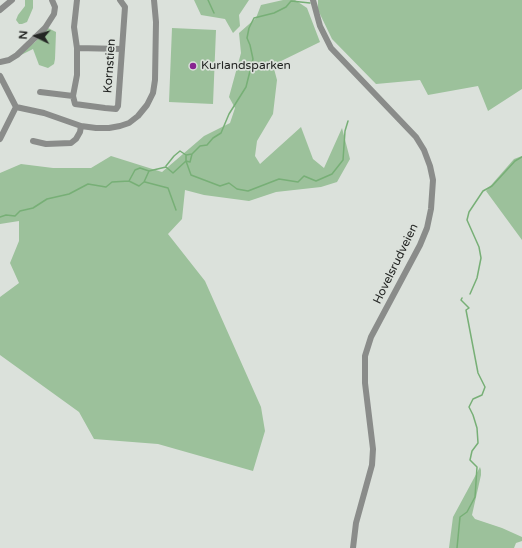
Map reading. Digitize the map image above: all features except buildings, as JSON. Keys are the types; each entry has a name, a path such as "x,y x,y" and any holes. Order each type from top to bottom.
{"street":[{"path":"0,10 12,0"},
{"path":"0,62 9,60 17,55 45,28 54,14 56,7 54,0"},
{"path":"40,92 73,96 77,74 77,48 74,27 77,0"},
{"name":"Kornstien","path":"73,96 75,104 116,109 118,106 125,8 120,0"},
{"path":"16,107 44,113 81,126 109,128 129,123 138,116 147,105 155,80 156,22 154,0"},
{"name":"Hovelsrudveien","path":"313,0 320,26 330,48 416,138 424,150 433,180 431,209 427,228 420,245 371,337 365,356 367,402 373,449 372,465 356,523 353,548"},
{"path":"77,48 122,49"},
{"path":"0,76 16,107"},
{"path":"0,139 16,107"},
{"path":"33,141 46,144 71,143 76,140 81,126"}],"green space":[{"path":"25,0 33,0 33,8 27,22 19,24 16,20 25,6"},
{"path":"194,0 249,0 239,15 240,26 233,33 225,19 201,15"},
{"path":"283,0 295,0 307,8 320,42 273,65 277,80 273,114 257,141 255,156 260,164 301,127 313,159 324,168 342,128 350,159 337,182 321,187 276,192 249,201 204,195 185,190 182,219 168,234 205,281 261,407 265,431 253,471 158,444 94,439 79,412 0,355 0,297 19,283 10,263 19,241 19,221 0,224 0,173 21,164 53,168 91,168 111,156 162,172 204,136 230,123 235,108 229,97 241,53 239,33 256,18 261,5"},
{"path":"318,0 522,0 522,89 488,111 478,86 428,95 420,80 376,84 332,39 318,10"},
{"path":"48,28 56,32 54,64 48,68 39,65 33,49 21,55 21,53 35,42"},
{"name":"Kurlandsparken","path":"172,28 216,30 213,104 169,102"},
{"path":"522,156 522,240 486,191 514,159"},
{"path":"480,467 481,475 472,515 475,519 502,528 522,537 522,541 516,543 514,548 449,548 453,517"}],"waterway":[{"path":"208,0 214,13"},
{"path":"0,217 6,215 15,216 20,211 33,208 47,199 69,194 88,184 106,187 112,182 129,181 139,186 144,182 149,171 166,167 173,173 186,161 190,162 192,154 200,146 207,145 213,138 221,133 229,114 246,87 253,59 247,38 249,28 254,18 274,13 286,7 291,1 310,3"},
{"path":"186,155 186,161 191,175 220,186 229,183 237,189 248,191 279,179 298,182 304,176 316,181 332,174 343,160 345,131 348,121"},
{"path":"166,166 180,151 186,155 192,154"},
{"path":"470,294 477,278 481,258 479,247 467,220 469,212 483,191 492,186 515,161 522,157"},
{"path":"129,181 135,170 140,168 149,171"},
{"path":"145,182 168,188 176,210"},
{"path":"457,548 460,517 467,512 475,497 477,467 470,460 472,451 478,443 477,428 469,407 473,399 482,395 485,387 478,373 466,310 469,308 461,300 462,298"}],"place":[{"name":"Kurlandsparken","path":"193,66"}]}
